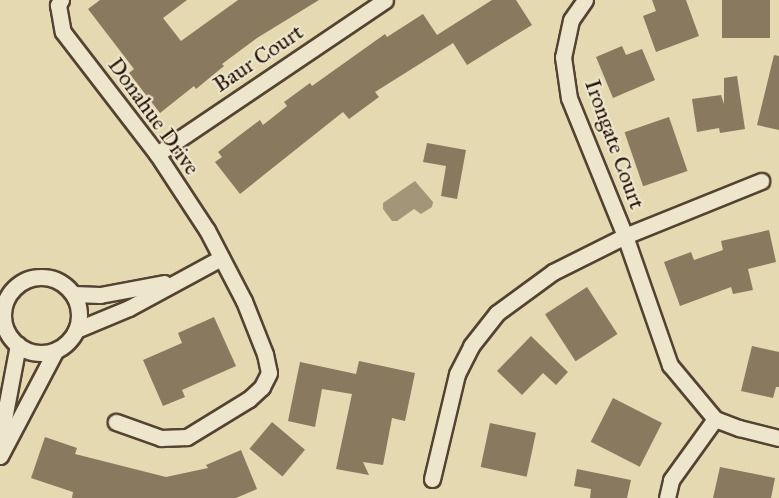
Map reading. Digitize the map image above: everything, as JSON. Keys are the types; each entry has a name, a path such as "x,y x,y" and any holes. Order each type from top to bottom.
{"street":[{"name":"Donahue Drive","path":"61,0 58,5 63,32 157,154 207,230 244,301 265,354 268,373 262,387 249,399 188,437 161,438 116,422"},
{"name":"Baur Court","path":"157,154 385,0"},
{"name":"Irongate Court","path":"585,0 571,20 563,57 568,98 625,236 670,365 715,419"},
{"path":"432,479 457,374 471,346 497,313 553,272 625,236 761,181"},
{"path":"76,330 129,308 221,258"},
{"path":"42,278 60,282 73,294 79,311 76,330 64,346 56,351 37,353 18,345 3,328 4,298 22,283 42,278"},
{"path":"73,294 100,295 176,281"},
{"path":"0,440 18,345"},
{"path":"0,456 56,351"},
{"path":"668,498 671,480 715,419 779,438"}],"shaded area":[{"path":"415,181 433,202 432,207 421,214 414,209 397,221 392,221 383,209 383,203"}],"building":[{"path":"100,0 187,0 163,18 181,41 238,0 319,0 257,38 222,64 224,66 196,89 194,86 160,113 129,73 134,69 88,9"},
{"path":"492,0 516,0 532,25 467,65 453,43 375,92 379,97 349,119 343,112 240,194 215,162 222,157 218,152 240,135 260,120 263,125 287,106 284,102 310,83 312,86 385,34 387,37 423,14 437,35"},
{"path":"652,0 686,0 699,36 656,52 643,16 656,11"},
{"path":"722,0 770,0 770,38 722,38"},
{"path":"622,46 626,55 642,49 655,80 613,98 596,57"},
{"path":"774,55 779,56 779,130 757,125"},
{"path":"737,76 745,129 720,133 719,128 697,132 692,99 721,95 724,104 724,78"},
{"path":"669,117 688,171 643,186 625,132"},
{"path":"427,143 466,150 457,199 441,196 446,166 423,162"},
{"path":"769,230 776,262 748,269 753,290 733,294 731,287 680,306 664,262 691,252 694,260 723,250 721,241"},
{"path":"587,287 617,334 576,361 545,314"},
{"path":"214,317 236,366 182,390 185,397 163,406 143,360 182,343 178,333"},
{"path":"531,336 568,372 556,385 543,373 522,395 497,371"},
{"path":"752,346 779,352 779,387 776,387 773,398 741,391"},
{"path":"359,361 415,373 405,421 392,418 383,465 363,462 369,475 336,469 352,394 322,389 315,427 288,421 300,362 356,374"},
{"path":"613,398 662,423 640,467 591,442"},
{"path":"272,422 305,450 282,476 250,449"},
{"path":"490,423 536,433 527,477 481,467"},
{"path":"45,437 77,448 75,454 166,477 208,468 206,465 241,450 257,489 236,498 72,498 73,492 31,478"},
{"path":"720,467 775,478 771,498 713,498"},
{"path":"577,469 631,480 627,498 590,498 591,489 574,486"}]}
